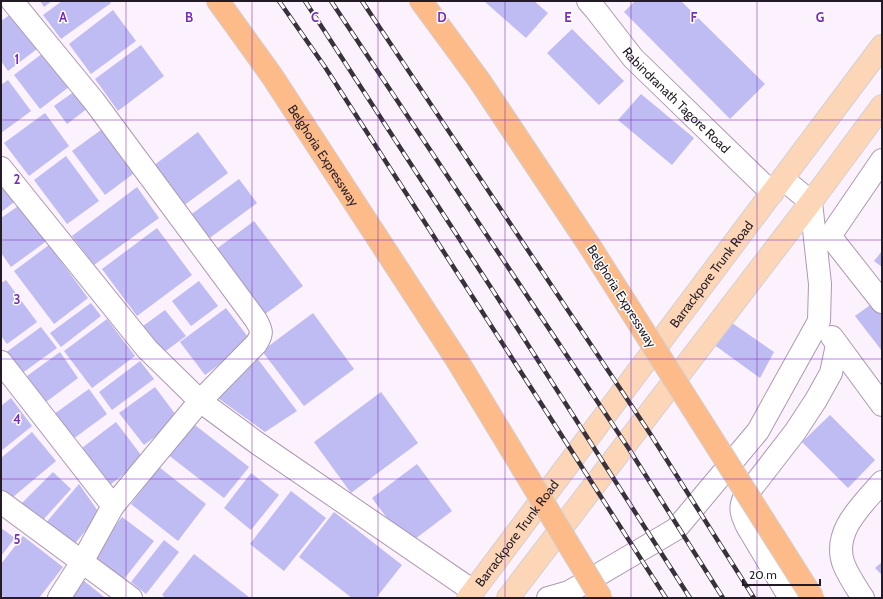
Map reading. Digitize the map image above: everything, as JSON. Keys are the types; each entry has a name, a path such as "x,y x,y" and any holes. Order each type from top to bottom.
{"highway":[{"name":"Belghoria Expressway","path":"218,1 272,76 457,360 601,598"},
{"name":"Belghoria Expressway","path":"420,1 479,80 591,248 813,598"}],"main road":[{"name":"Barrackpore Trunk Road","path":"471,594 882,46"},
{"path":"508,598 811,202 879,118"}],"street":[{"name":"Rabindranath Tagore Road","path":"596,4 633,58 778,186 811,202"},
{"path":"9,5 94,101 256,320 261,329 261,336 256,344 200,402 113,506 82,562 59,598"},
{"path":"882,160 830,236 882,302"},
{"path":"1,168 147,349 200,402 471,594"},
{"path":"548,598 569,592 676,529 758,431 819,321 820,284 811,202"},
{"path":"819,321 882,405"},
{"path":"790,598 747,526 741,514 741,506 744,498 795,432 816,400 831,372 838,345"},
{"path":"1,362 113,506"},
{"path":"863,598 851,579 844,564 841,548 844,534 850,520 882,482"},
{"path":"1,502 131,598"}],"building":[{"path":"40,1 52,1 44,7"},
{"path":"62,1 109,1 111,3 61,39 43,15"},
{"path":"484,1 534,1 548,13 526,38"},
{"path":"635,1 681,1 765,84 730,119 624,12"},
{"path":"113,10 136,41 91,74 69,44"},
{"path":"11,14 37,49 8,71 1,61 1,21"},
{"path":"572,29 624,81 599,105 547,53"},
{"path":"141,45 164,76 118,111 95,79"},
{"path":"43,53 69,87 40,109 14,75"},
{"path":"8,80 31,111 1,133 1,85"},
{"path":"75,91 88,108 67,124 54,106"},
{"path":"641,94 694,138 672,165 618,120"},
{"path":"45,113 69,146 29,176 4,143"},
{"path":"101,130 133,174 105,195 72,151"},
{"path":"198,132 228,173 183,206 153,166"},
{"path":"66,156 99,201 67,224 34,180"},
{"path":"1,178 17,200 1,212"},
{"path":"239,179 257,203 207,240 189,216"},
{"path":"137,187 159,218 94,265 72,236"},
{"path":"21,204 48,240 11,267 1,253 1,218"},
{"path":"254,221 303,286 264,315 215,250"},
{"path":"157,228 192,275 137,316 102,269"},
{"path":"49,245 88,298 54,324 14,271"},
{"path":"882,251 882,267 874,261"},
{"path":"6,280 37,322 7,344 1,336 1,283"},
{"path":"199,281 218,306 191,326 172,301"},
{"path":"877,300 882,306 882,351 855,316"},
{"path":"91,303 101,316 61,347 50,333"},
{"path":"226,308 251,341 205,375 180,342"},
{"path":"165,310 186,336 163,353 143,326"},
{"path":"313,313 354,369 304,406 262,351"},
{"path":"107,319 135,356 92,388 64,351"},
{"path":"732,323 774,352 760,378 713,344"},
{"path":"41,327 57,348 21,374 5,353"},
{"path":"60,352 78,378 46,402 27,376"},
{"path":"257,358 297,411 265,432 211,393"},
{"path":"140,361 154,379 112,410 99,392"},
{"path":"155,387 179,419 144,445 119,413"},
{"path":"89,389 107,414 73,439 54,414"},
{"path":"381,392 418,443 351,493 314,442"},
{"path":"11,398 32,426 1,451 1,406"},
{"path":"830,415 875,460 848,488 802,442"},
{"path":"116,422 144,459 106,488 78,451"},
{"path":"191,422 249,467 224,498 167,454"},
{"path":"32,432 56,461 7,502 1,495 1,458"},
{"path":"417,464 452,511 407,545 372,498"},
{"path":"159,467 206,504 178,541 131,504"},
{"path":"53,472 71,489 43,520 20,505"},
{"path":"251,473 279,495 251,530 224,508"},
{"path":"79,484 100,514 71,548 44,525"},
{"path":"291,491 326,518 284,571 250,544"},
{"path":"334,512 402,565 376,598 352,598 299,557"},
{"path":"122,517 154,541 124,579 93,555"},
{"path":"1,528 15,538 1,556"},
{"path":"23,536 63,567 39,598 5,598 1,595 1,564"},
{"path":"164,540 179,552 146,594 131,582"},
{"path":"194,554 250,598 166,598 162,595"},
{"path":"882,562 882,575 875,568"},
{"path":"83,580 104,597 104,598 70,598"}],"railway":[{"path":"279,1 325,67 666,598"},
{"path":"305,1 690,598"},
{"path":"331,1 629,449 723,598"},
{"path":"362,1 651,435 754,598"}]}
